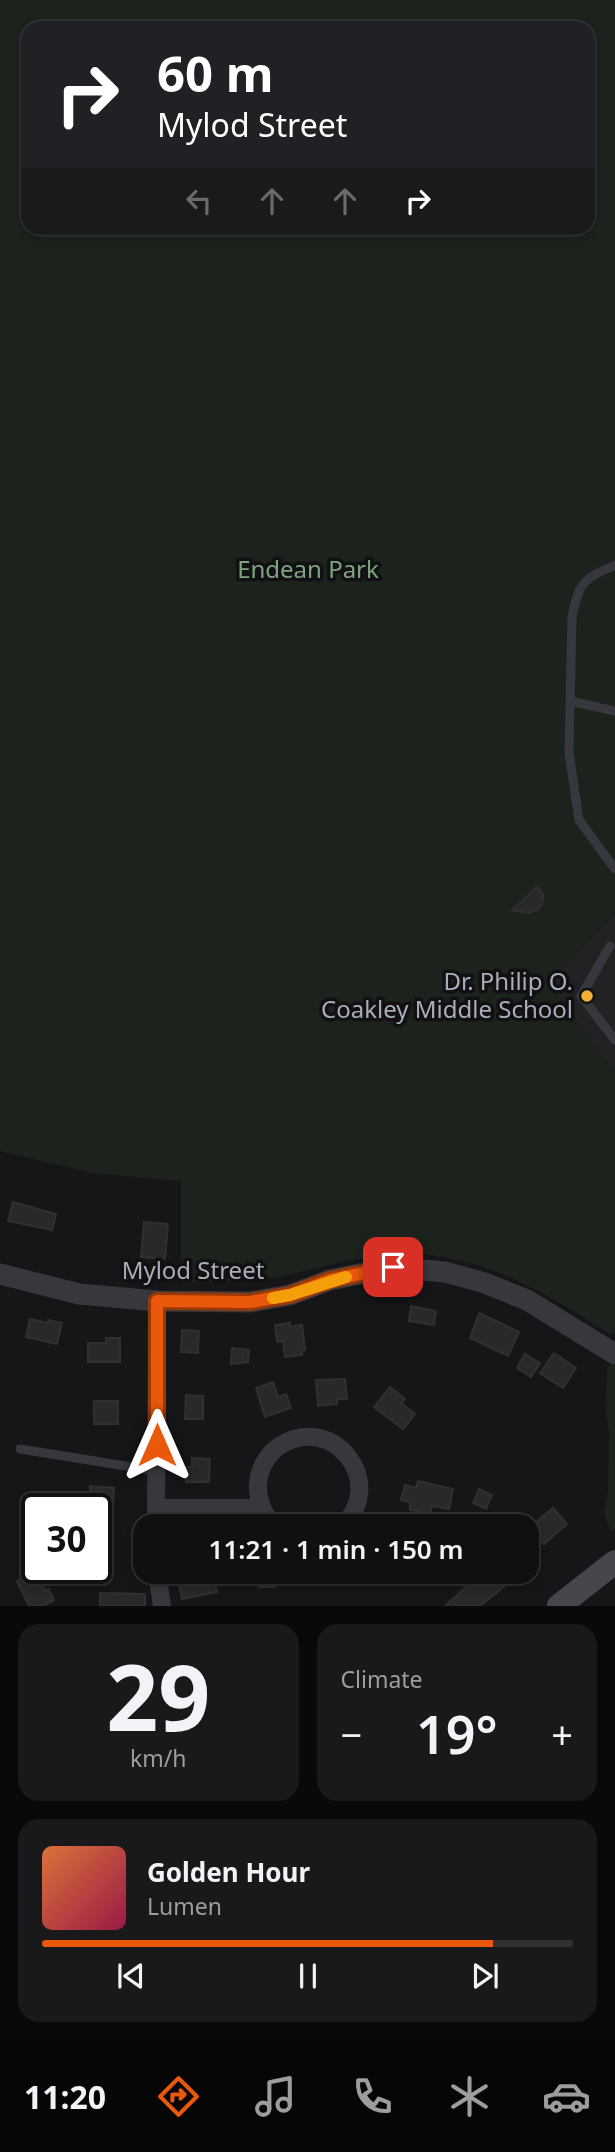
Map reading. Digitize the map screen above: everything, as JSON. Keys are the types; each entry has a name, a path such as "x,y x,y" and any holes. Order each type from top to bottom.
{"main road":[{"path":"559,1606 615,1562"}],"street":[{"name":"Mylod Street","path":"0,1274 79,1294 157,1301 250,1302 290,1295 330,1280 393,1267 445,1272 485,1283 527,1300 615,1354"},
{"path":"157,1301 157,1514"},
{"path":"266,1514 261,1508 258,1484 265,1461 275,1449 289,1440 305,1437 321,1438 335,1444 348,1455 356,1469 360,1486 357,1504 352,1514"},
{"path":"192,1514 261,1508"},
{"path":"159,1584 162,1606"}],"lane":[{"path":"615,565 588,577 577,595 572,617 569,753 579,820 615,869"},
{"path":"570,701 615,711"},
{"path":"613,947 582,996 615,1040"},
{"path":"20,1449 157,1471"}],"shaded area":[{"name":"Dr. Philip O. Coakley Middle School","path":"615,913 615,1074 549,982"}],"green space":[{"name":"Endean Park","path":"0,0 615,0 615,913 549,982 615,1074 615,1331 611,1335 543,1294 497,1272 447,1258 420,1254 366,1257 265,1279 181,1283 181,1181 92,1173 0,1151"},
{"path":"610,1364 615,1366 615,1529 610,1531 604,1512 608,1491 609,1432 606,1413 607,1368"}],"building":[{"path":"537,887 543,894 539,909 529,913 512,910"},
{"path":"13,1202 56,1214 52,1230 8,1221"},
{"path":"144,1222 168,1224 165,1259 141,1257"},
{"path":"411,1306 436,1311 434,1325 409,1321"},
{"path":"479,1313 519,1332 508,1356 470,1338"},
{"path":"30,1319 62,1323 57,1344 26,1337"},
{"path":"290,1323 290,1327 302,1325 305,1350 302,1350 302,1355 285,1357 283,1341 277,1342 275,1325"},
{"path":"182,1330 199,1331 198,1353 181,1352"},
{"path":"106,1338 120,1338 120,1362 88,1362 88,1343 106,1343"},
{"path":"232,1348 249,1350 248,1362 231,1364"},
{"path":"554,1353 576,1368 563,1388 540,1373"},
{"path":"525,1354 540,1363 531,1377 517,1368"},
{"path":"345,1379 347,1399 337,1399 337,1404 318,1406 316,1380"},
{"path":"273,1382 278,1397 286,1394 291,1408 265,1417 256,1388"},
{"path":"390,1387 405,1399 401,1403 415,1414 403,1429 374,1407"},
{"path":"186,1395 203,1396 203,1419 185,1419"},
{"path":"94,1401 118,1401 118,1424 94,1424"},
{"path":"192,1458 210,1459 209,1482 186,1482 186,1467 192,1467"},
{"path":"418,1481 453,1489 449,1509 432,1506 430,1514 410,1510 410,1502 401,1500 405,1485 416,1488"},
{"path":"90,1486 114,1488 113,1509 112,1493 90,1493"},
{"path":"479,1489 492,1495 486,1509 473,1503"},
{"path":"553,1508 567,1524 544,1544 539,1538 539,1520"},
{"path":"21,1579 21,1584 42,1584 45,1591 49,1589 54,1600 43,1606 29,1606 17,1581"},
{"path":"179,1584 215,1584 217,1592 182,1599"},
{"path":"259,1584 275,1584 275,1587 259,1587"},
{"path":"470,1584 507,1584 480,1606 445,1606"},
{"path":"100,1593 145,1594 145,1606 100,1606"}],"slow traffic":[{"path":"273,1298 346,1277"}],"place":[{"name":"Dr. Philip O. Coakley Middle School","path":"587,996"}],"route":[{"path":"157,1445 157,1301 250,1302 290,1295 330,1280 393,1267"}]}
